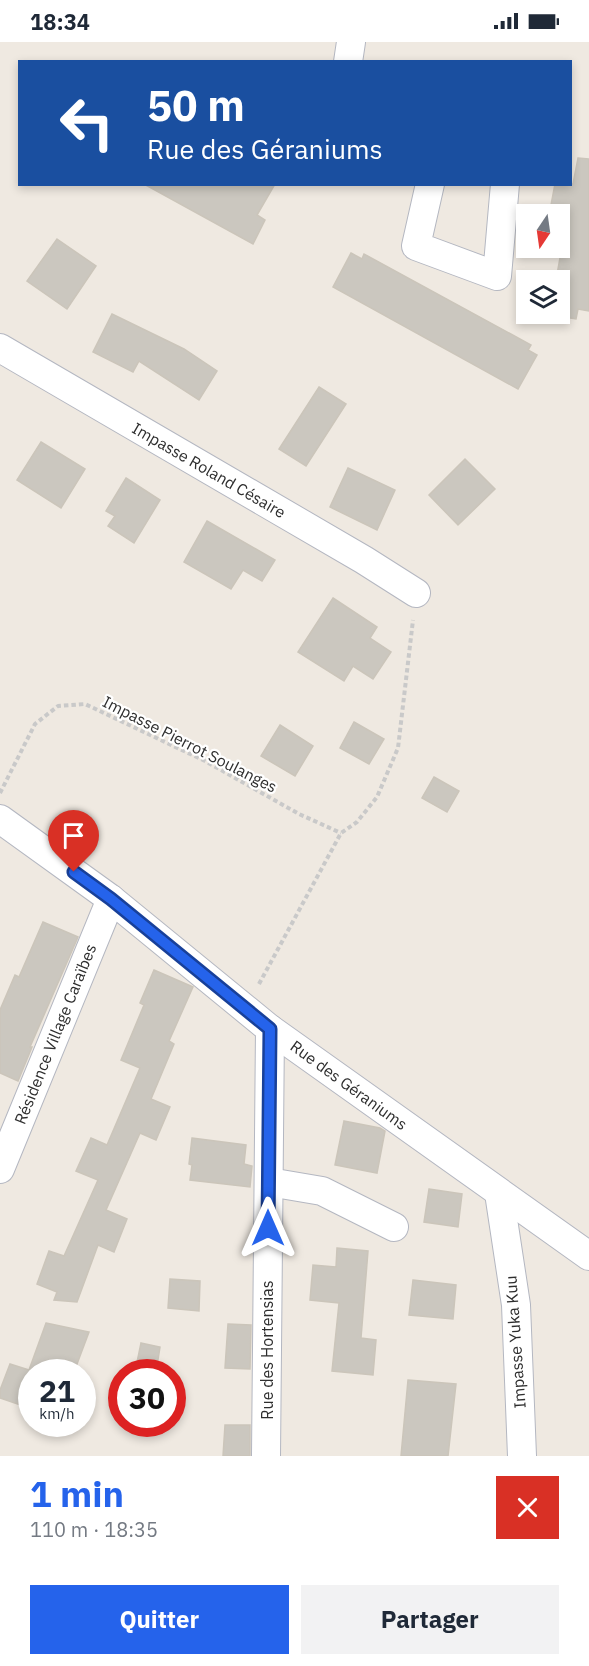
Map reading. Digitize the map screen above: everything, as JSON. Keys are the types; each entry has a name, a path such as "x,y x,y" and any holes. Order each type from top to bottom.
{"street":[{"path":"348,60 351,42"},
{"path":"430,186 416,246 498,276 504,186"},
{"name":"Impasse Roland Césaire","path":"0,348 364,560 416,593"},
{"name":"Rue des Géraniums","path":"0,819 111,899 270,1029 589,1256"},
{"name":"Résidence Village Caraïbes","path":"0,1169 111,899"},
{"name":"Rue des Hortensias","path":"266,1456 270,1029"},
{"path":"269,1182 322,1191 394,1227"},
{"name":"Impasse Yuka Kuu","path":"499,1193 516,1305 522,1456"}],"path":[{"path":"246,1009 341,833 357,822 377,797 398,748 416,593"},
{"name":"Impasse Pierrot Soulanges","path":"0,794 35,724 58,706 86,704 205,762 299,814 341,833"}],"building":[{"path":"578,158 589,159 589,311 578,309 576,319 570,318 570,270 558,270 560,258 570,258 570,204 551,204 555,186 572,186"},
{"path":"148,186 274,186 257,215 265,220 253,244"},
{"path":"57,239 96,266 67,309 27,281"},
{"path":"351,253 362,259 364,254 531,345 528,350 537,355 518,389 333,287"},
{"path":"112,314 184,349 217,371 199,400 139,361 133,372 93,352"},
{"path":"319,387 346,404 306,466 279,449"},
{"path":"41,442 85,469 61,508 17,480"},
{"path":"465,459 495,489 458,525 429,495"},
{"path":"348,468 395,490 377,530 330,507"},
{"path":"126,478 160,500 134,543 108,526 115,516 106,511"},
{"path":"207,521 275,560 262,581 243,570 231,589 184,562"},
{"path":"333,598 377,627 370,638 391,652 373,679 353,666 344,681 298,652"},
{"path":"354,722 384,739 369,764 340,748"},
{"path":"280,725 313,746 295,776 261,756"},
{"path":"434,777 459,791 447,812 422,798"},
{"path":"43,922 78,937 30,1047 32,1047 18,1081 0,1073 0,1010 15,975 19,977"},
{"path":"154,970 193,987 169,1041 174,1044 151,1099 170,1107 156,1140 140,1133 106,1210 127,1219 114,1252 98,1245 77,1302 54,1300 57,1292 37,1284 49,1251 64,1256 98,1180 76,1171 91,1138 107,1145 140,1068 121,1060 144,1005 140,1003"},
{"path":"344,1121 385,1131 377,1173 335,1165"},
{"path":"192,1138 246,1145 244,1164 252,1166 250,1187 190,1180"},
{"path":"429,1189 462,1194 458,1227 424,1222"},
{"path":"337,1248 368,1251 361,1338 376,1340 373,1375 332,1371 339,1303 310,1300 313,1265 336,1267"},
{"path":"170,1279 200,1281 199,1311 168,1308"},
{"path":"413,1280 456,1285 453,1319 409,1315"},
{"path":"46,1323 89,1332 79,1359 33,1359"},
{"path":"228,1324 251,1325 250,1369 225,1368"},
{"path":"141,1343 160,1347 158,1359 138,1359"},
{"path":"10,1364 18,1367 18,1404 0,1398 0,1390"},
{"path":"408,1380 456,1384 448,1456 401,1456"},
{"path":"225,1425 250,1425 250,1456 223,1456"}],"route":[{"path":"74,872 111,899 270,1029 268,1228"}]}
